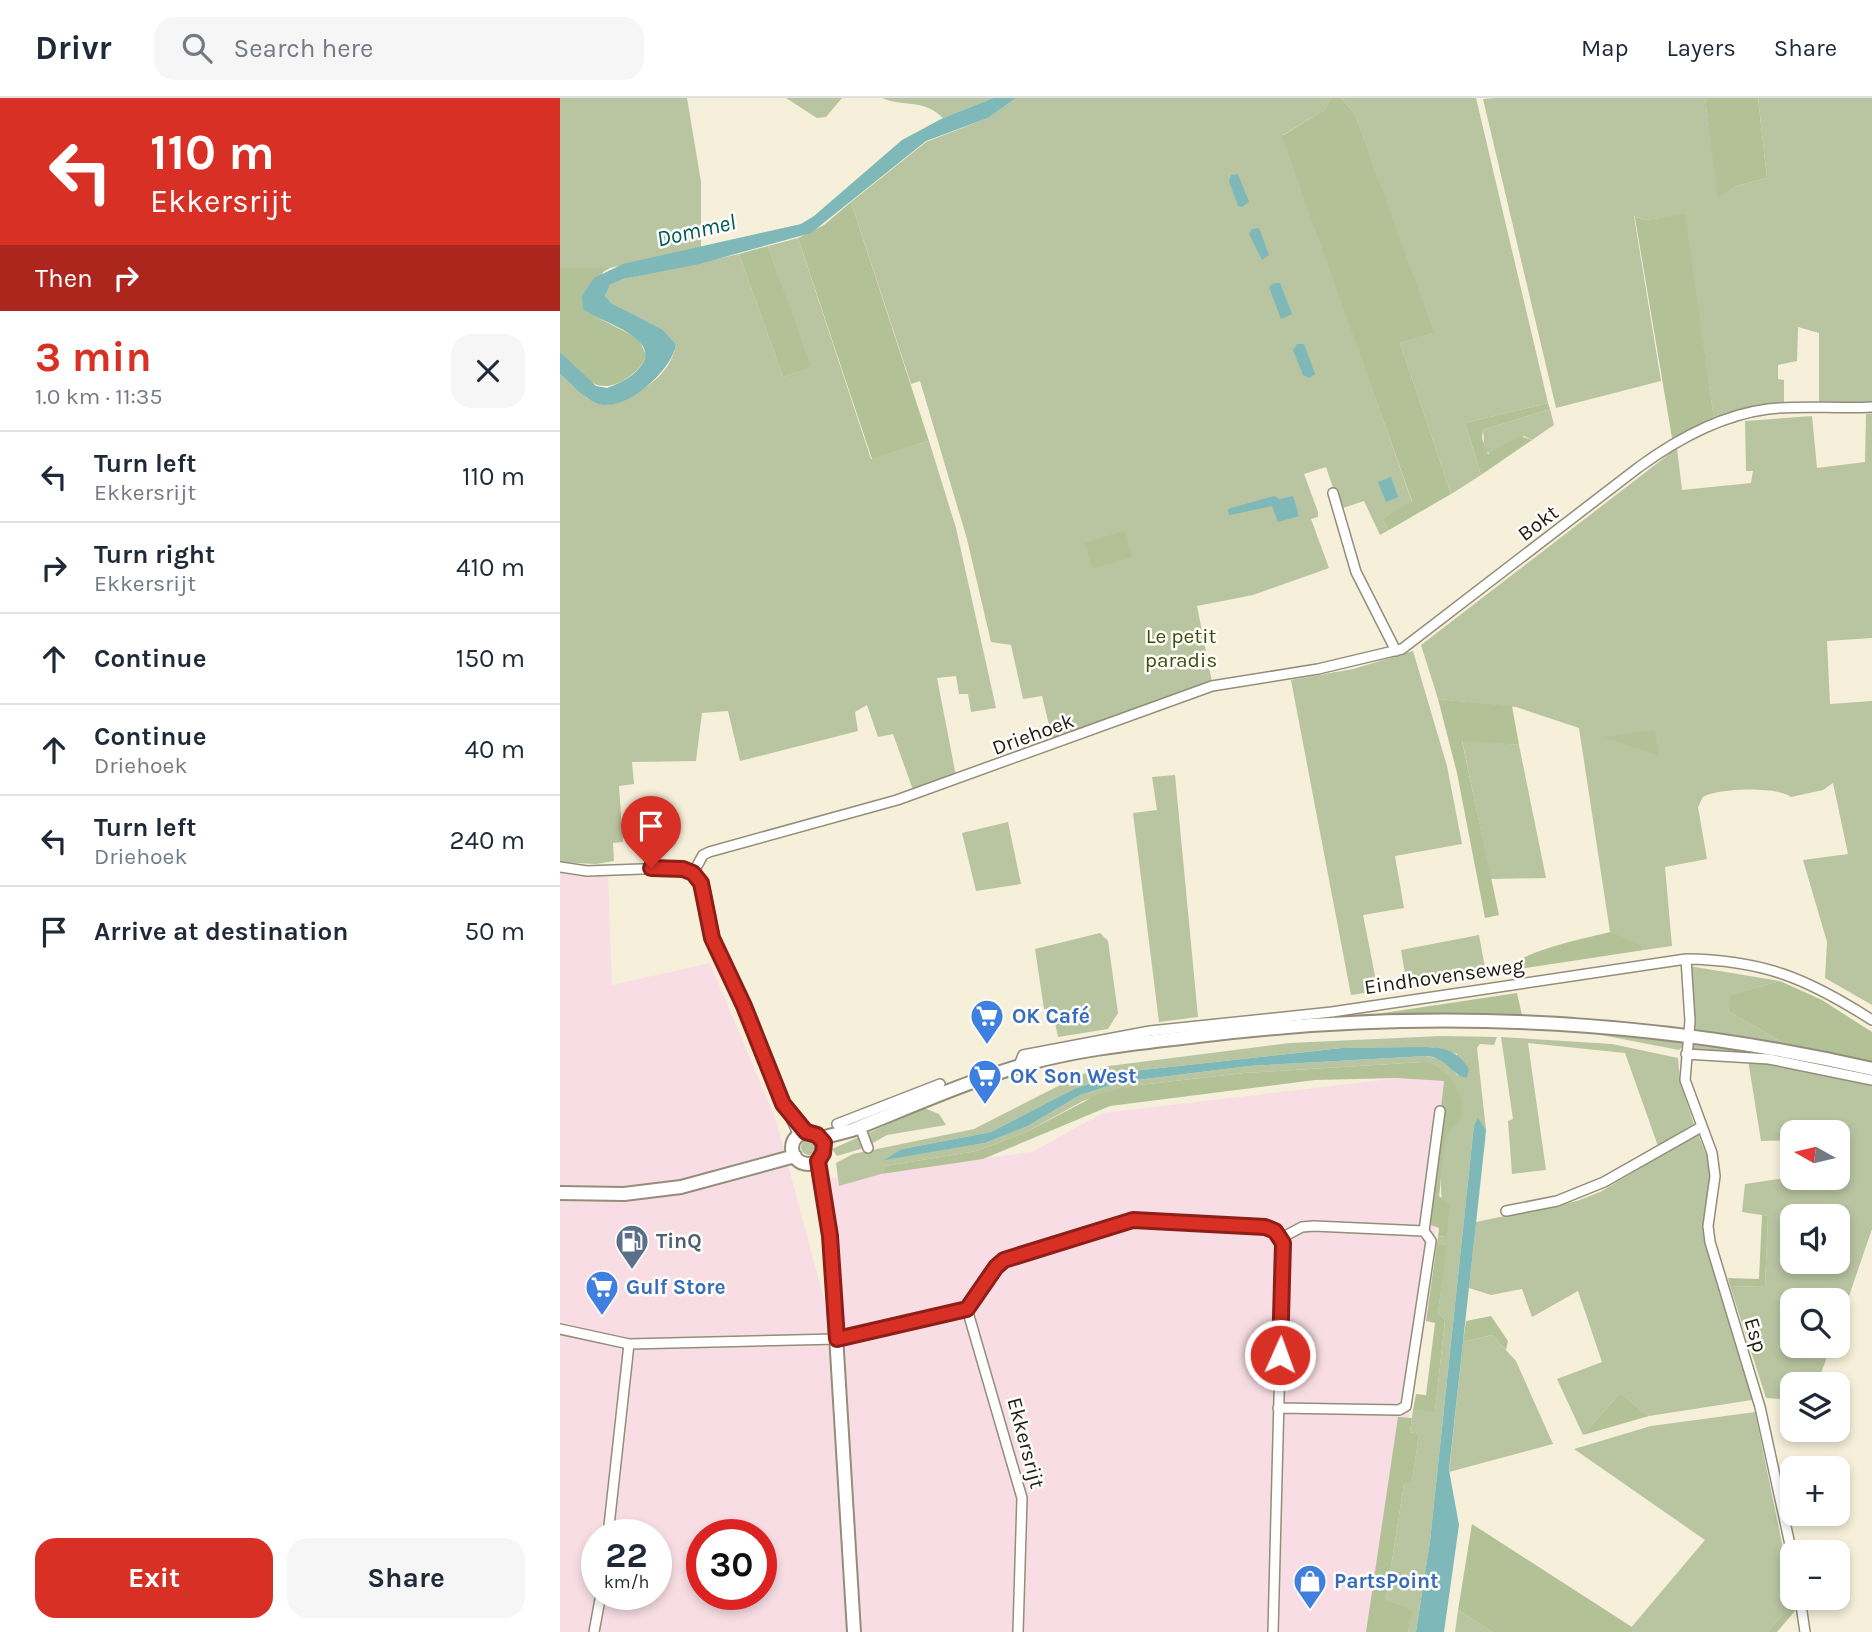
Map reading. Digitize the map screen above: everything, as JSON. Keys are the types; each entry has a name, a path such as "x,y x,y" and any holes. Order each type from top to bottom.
{"main road":[{"name":"Eindhovenseweg","path":"823,1143 856,1129 880,1114 1018,1068 1061,1057 1162,1041 1353,1023 1530,1022 1688,1034 1872,1069"},
{"path":"798,1142 813,1162 823,1191 830,1236 854,1632"},
{"path":"560,1193 624,1194 681,1187 766,1163 798,1142 823,1143 813,1162"}],"street":[{"name":"Bokt","path":"1396,651 1415,642 1639,467 1681,440 1723,421 1756,411 1872,407"},
{"path":"1333,493 1356,572 1396,651"},
{"name":"Driehoek","path":"693,873 703,855 709,852 897,800 1204,689 1396,651"},
{"path":"560,867 587,871 669,868 693,873 701,883 712,938 786,1110 793,1113 798,1142"},
{"name":"Eindhovenseweg","path":"1018,1068 1023,1055 1096,1040 1191,1026 1344,1010 1686,959 1744,963 1788,973 1872,1020"},
{"name":"Esp","path":"1686,959 1688,1034 1685,1080 1712,1153 1715,1176 1708,1226 1710,1242 1760,1407 1789,1540"},
{"path":"1686,1054 1769,1059 1872,1080"},
{"name":"Eindhovenseweg","path":"837,1124 880,1114 940,1084"},
{"path":"1278,1408 1399,1410 1406,1406 1431,1241 1424,1231 1440,1111"},
{"path":"1507,1211 1557,1200 1604,1182 1701,1127"},
{"path":"856,1129 868,1148"},
{"path":"560,1329 629,1344 837,1339 967,1309 996,1267 1004,1260 1133,1220 1265,1227 1281,1238"},
{"path":"1281,1238 1302,1227 1314,1226 1424,1231"},
{"path":"1273,1632 1281,1238"},
{"name":"Ekkersrijt","path":"967,1309 1022,1498 1018,1632"},
{"path":"610,1519 629,1344"},
{"path":"594,1632 598,1610"},
{"path":"1802,1610 1805,1632"}],"shaded area":[{"path":"560,871 608,875 612,985 710,963 776,1120 835,1340 824,1179 1032,1152 1103,1113 1448,1072 1431,1289 1372,1632 560,1632"}],"green space":[{"path":"560,98 687,98 701,182 701,247 610,268 560,268"},
{"path":"786,98 842,98 826,117 817,118"},
{"path":"882,98 993,98 943,118 928,108"},
{"name":"Le petit paradis","path":"1016,98 1331,98 1324,110 1283,135 1412,502 1382,519 1389,530 1380,535 1364,501 1340,509 1326,467 1304,474 1318,512 1318,517 1311,519 1329,568 1253,595 1197,606 1212,682 1053,741 1042,696 1023,699 1011,645 991,642 967,539 920,381 911,384 851,202 926,142 988,118"},
{"path":"1331,98 1341,98 1355,114 1434,333 1400,343 1451,494 1389,530 1382,519 1412,501 1282,136 1324,110"},
{"path":"1341,98 1476,98 1548,403 1465,423 1481,475 1451,494 1400,343 1433,333 1355,114"},
{"path":"1705,98 1719,198 1737,186 1767,178 1758,98 1872,98 1872,403 1819,405 1819,333 1798,327 1797,361 1778,365 1778,379 1784,380 1784,406 1741,411 1714,419 1684,215 1646,220 1634,216 1661,381 1556,408 1483,99"},
{"path":"1705,98 1758,98 1767,178 1737,186 1718,199"},
{"path":"851,202 929,441 872,459 798,238 824,225"},
{"path":"1634,212 1636,217 1646,220 1685,214 1714,419 1672,438"},
{"path":"798,238 871,459 929,441 956,528 996,708 971,712 968,694 959,694 956,676 937,678 956,776 913,790 893,734 878,737 867,705 855,712 858,731 740,761 728,711 702,713 696,761 632,762 634,784 619,786 623,842 613,843 614,861 596,864 560,862 560,374 587,398 607,405 651,384 667,366 676,344 662,329 611,303 605,296 610,285 623,279 739,254 783,377 810,367 768,246"},
{"path":"768,246 811,367 783,377 739,254"},
{"path":"560,268 610,268 603,272 587,312 639,339 646,355 645,359 638,369 624,380 613,385 596,384 581,374 560,352"},
{"path":"1548,403 1550,409 1483,430 1482,438 1488,454 1520,436 1532,440 1481,475 1465,423"},
{"path":"1550,409 1554,425 1532,440 1524,436 1491,454 1485,451 1483,430"},
{"path":"1872,413 1872,638 1827,641 1830,704 1872,701 1872,1005 1825,978 1827,942 1803,860 1848,854 1833,783 1823,790 1791,797 1773,791 1747,790 1721,792 1703,797 1698,807 1707,859 1665,867 1672,946 1644,950 1610,932 1579,728 1516,707 1438,699 1421,645 1677,448 1682,490 1751,483 1753,471 1746,471 1745,421 1812,416 1817,468 1865,462 1866,414"},
{"path":"1125,531 1132,557 1093,569 1085,543"},
{"path":"1413,651 1447,766 1462,844 1395,856 1404,908 1363,915 1378,991 1351,995 1291,680 1353,669"},
{"path":"1438,699 1512,706 1519,745 1462,741 1499,915 1485,918 1457,773"},
{"path":"1655,730 1659,756 1603,737"},
{"path":"1462,740 1519,745 1546,878 1491,879"},
{"path":"1175,775 1198,1017 1159,1022 1133,813 1157,810 1152,777"},
{"path":"1008,822 1021,884 976,891 962,833"},
{"path":"1610,932 1636,943 1644,950 1506,971 1524,957 1538,951"},
{"path":"1100,933 1108,941 1118,1013 1108,1029 1058,1037 1052,1009 1044,1009 1035,949"},
{"path":"1479,935 1486,973 1407,986 1401,950"},
{"path":"1689,966 1780,981 1731,995 1728,1011 1789,1046 1692,1029"},
{"path":"1780,981 1822,1000 1872,1032 1872,1063 1789,1046 1728,1011 1730,995"},
{"path":"1517,993 1522,1015 1363,1016"},
{"path":"1575,1030 1685,1038 1684,1046 1679,1050"},
{"path":"1441,1036 1497,1037 1494,1045 1480,1044 1477,1048 1486,1130 1478,1119 1474,1125 1430,1541 1416,1632 1408,1632 1411,1610 1386,1599 1404,1484 1412,1481 1419,1434 1410,1432 1413,1410 1435,1411 1445,1320 1438,1313 1446,1245 1437,1243 1438,1236 1446,1237 1441,1170 1447,1134 1460,1116 1461,1107 1458,1095 1440,1074 1423,1062 1244,1073 1131,1086 1083,1101 1026,1132 977,1151 885,1166 881,1174 839,1186 836,1163 853,1154 974,1129 1080,1075 1109,1066 1290,1043","holes":["1432,1047 1457,1054 1458,1076 1444,1060 1426,1056 1249,1066 1121,1082 1080,1095 1028,1126 985,1143 903,1156 902,1149 991,1132 1076,1088 1124,1072 1342,1048"]},
{"path":"1501,1037 1612,1044 1678,1058 1680,1082 1694,1124 1658,1146 1625,1053 1528,1043 1546,1170 1512,1174 1508,1121 1513,1119"},
{"path":"1691,1039 1827,1064 1749,1053 1693,1050"},
{"path":"1748,1060 1872,1084 1872,1229 1850,1293 1850,1288 1780,1288 1780,1358 1827,1358 1821,1372 1780,1372 1780,1399 1766,1398 1730,1286 1765,1287 1768,1216 1742,1212 1745,1184 1780,1179 1780,1190 1850,1190 1850,1120 1780,1120 1780,1140 1761,1141"},
{"path":"1423,1062 1438,1068 1452,1080 1462,1105 1461,1117 1447,1136 1443,1158 1439,1196 1450,1205 1446,1237 1438,1236 1439,1228 1428,1224 1444,1081 1397,1078 1315,1080 1110,1106 983,1159 881,1174 885,1166 977,1151 1026,1132 1097,1095 1131,1086 1244,1073"},
{"path":"924,1108 939,1114 946,1125 887,1135 864,1148 837,1156 832,1149"},
{"path":"1698,1134 1712,1170 1704,1225 1752,1400 1649,1416 1620,1393 1583,1435 1557,1379 1602,1362 1578,1291 1532,1317 1522,1289 1491,1295 1469,1288 1476,1222 1577,1201 1600,1192"},
{"path":"809,1139 815,1141 815,1153 809,1155 803,1153 801,1147 803,1141"},
{"path":"1762,1215 1768,1216 1765,1287 1730,1286 1728,1278 1759,1279"},
{"path":"1437,1243 1447,1245 1438,1313 1445,1320 1435,1412 1413,1410 1416,1394 1426,1395 1435,1323 1426,1321"},
{"path":"1491,1316 1508,1341 1506,1350 1492,1335 1463,1342 1466,1321"},
{"path":"1492,1335 1516,1361 1553,1444 1449,1472 1463,1342"},
{"path":"1620,1393 1649,1416 1583,1435"},
{"path":"1755,1412 1781,1540 1780,1610 1787,1610 1767,1632 1629,1630 1705,1540 1574,1449 1651,1426"},
{"path":"1398,1417 1412,1418 1410,1432 1419,1434 1412,1482 1404,1484 1386,1599 1412,1610 1408,1632 1366,1632"},
{"path":"1472,1524 1632,1627 1632,1632 1493,1632 1458,1610"},
{"path":"1458,1610 1493,1632 1455,1632"},
{"path":"1787,1610 1795,1610 1777,1632 1767,1632"}],"water":[{"path":"993,98 1016,98 988,118 926,141 811,233 699,264 623,279 610,285 605,296 611,303 662,329 676,344 667,365 635,395 610,405 599,404 583,395 560,374 560,352 596,386 607,388 636,372 643,363 645,353 635,337 583,309 582,296 594,278 623,264 801,224 814,216 902,140 943,118"},
{"path":"1238,174 1249,202 1242,207 1238,206 1229,181 1231,175"},
{"path":"1259,228 1269,255 1262,260 1249,234 1252,229"},
{"path":"1280,283 1292,314 1281,319 1269,287"},
{"path":"1297,344 1304,344 1315,374 1309,378 1303,375 1293,350"},
{"path":"1391,477 1398,497 1386,502 1378,482"},
{"path":"1274,496 1280,499 1293,496 1299,516 1278,522 1272,506 1230,515 1228,512 1228,509"},
{"path":"1342,1048 1445,1049 1458,1056 1469,1069 1467,1078 1440,1060 1426,1056 1249,1066 1121,1082 1080,1095 1028,1126 985,1143 884,1160 902,1149 991,1132 1076,1088 1124,1072"},
{"path":"1478,1118 1486,1130 1449,1470 1459,1525 1444,1632 1416,1632 1430,1541 1474,1125"}],"place":[{"name":"OK Café","path":"987,1046"},
{"name":"OK Son West","path":"985,1106"},
{"name":"TinQ","path":"632,1271"},
{"name":"Gulf Store","path":"602,1317"},
{"name":"PartsPoint","path":"1310,1611"}],"route":[{"path":"651,868 683,869 693,873 701,883 712,938 744,1006 783,1104 806,1132 817,1135 824,1143 823,1153 818,1161 830,1236 837,1339 967,1309 996,1267 1004,1260 1133,1220 1265,1227 1275,1231 1283,1243 1280,1355"}],"water label":[{"name":"Dommel","path":"696,230"}]}
